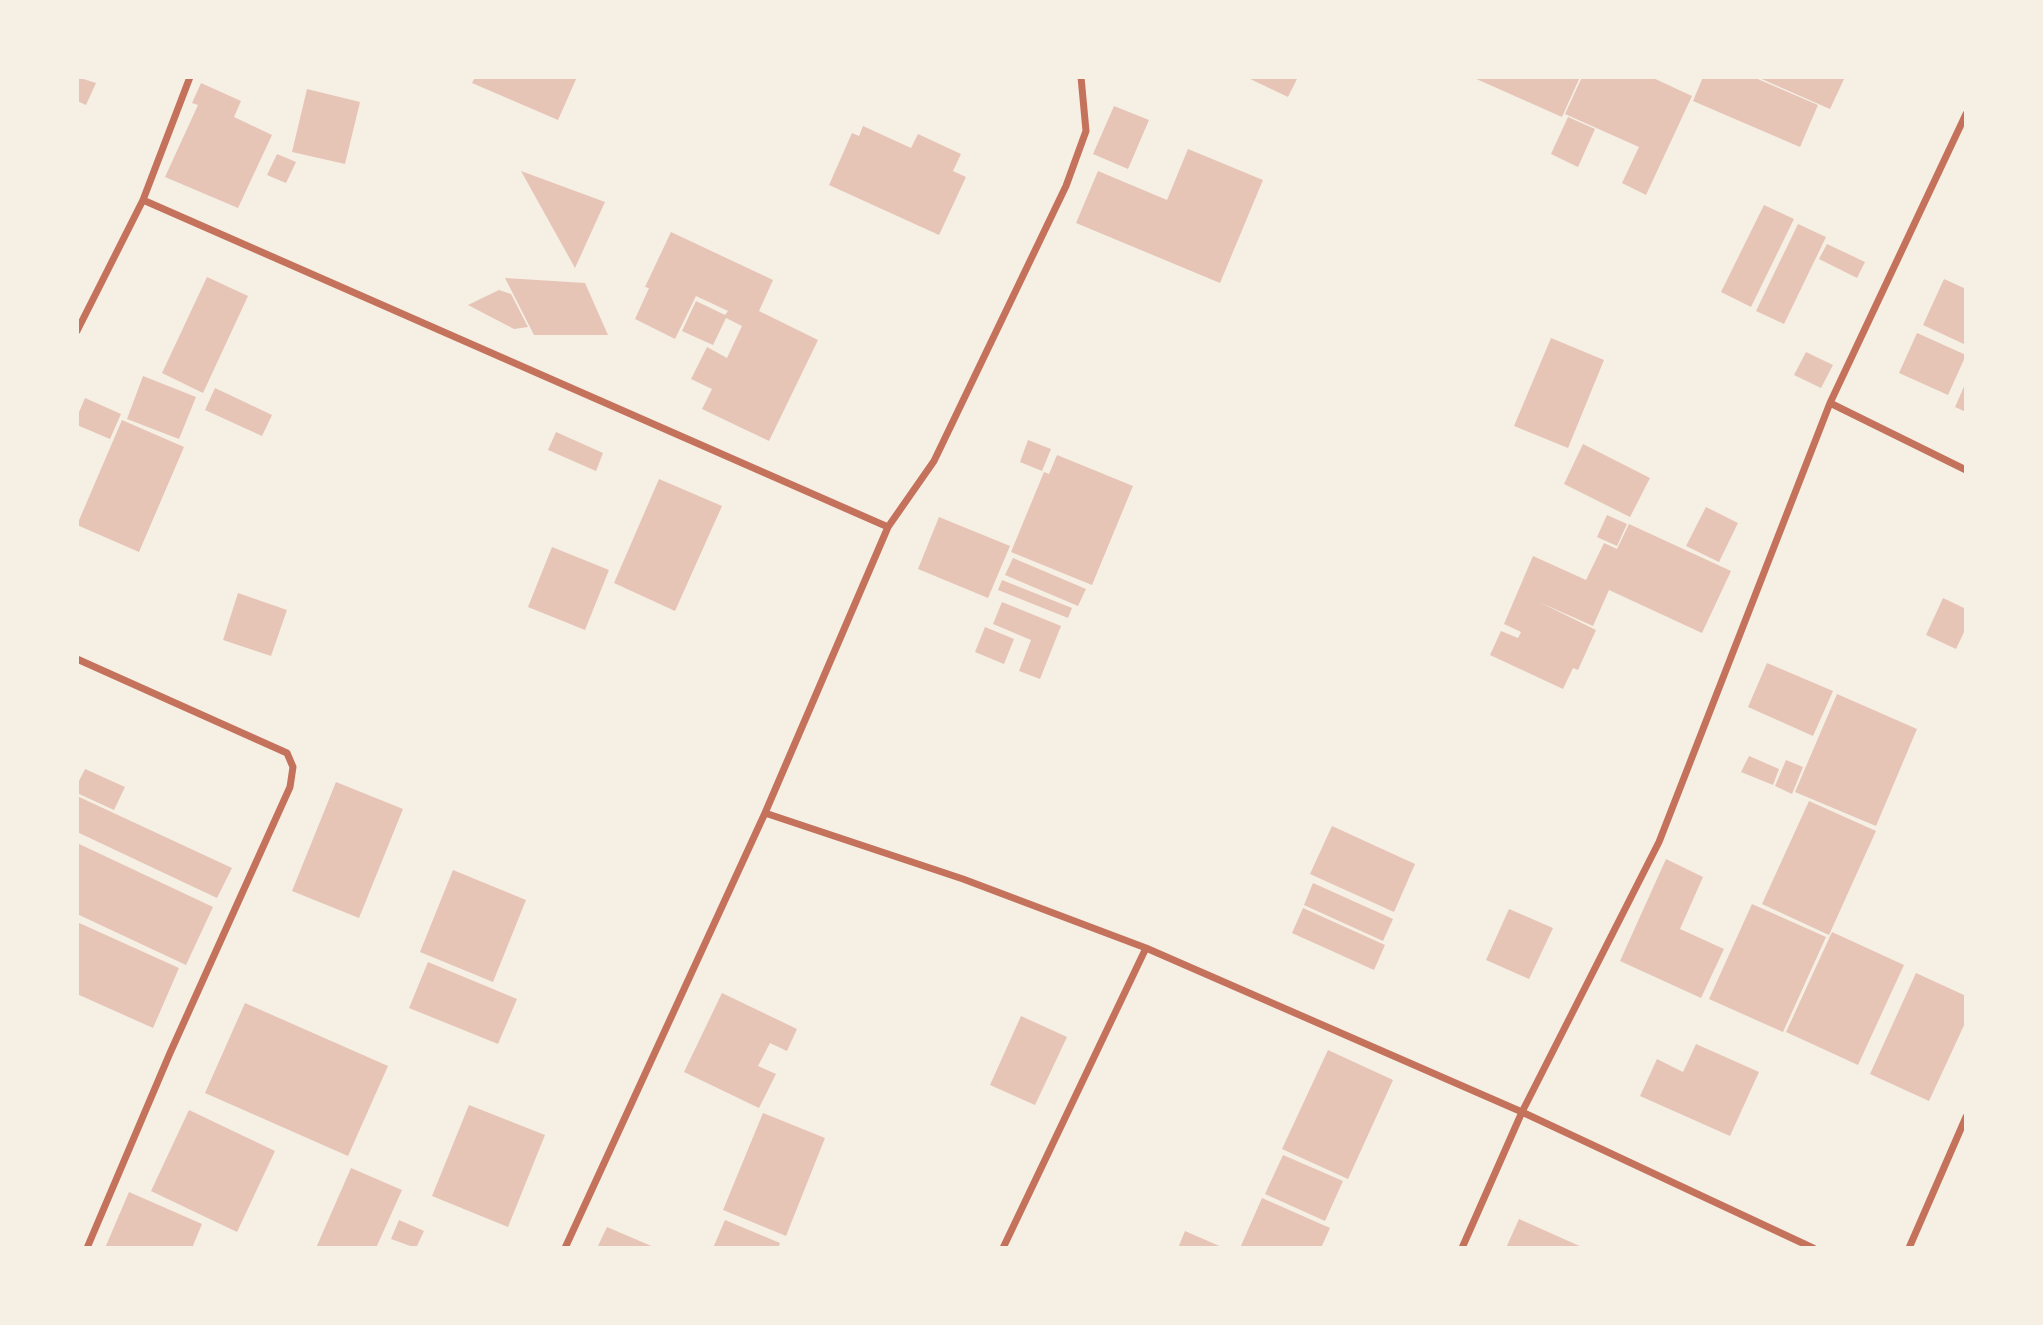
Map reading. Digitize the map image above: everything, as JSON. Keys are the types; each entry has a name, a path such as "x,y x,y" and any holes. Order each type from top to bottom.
{"street":[{"path":"77,331 144,200 190,77"},
{"path":"565,1248 765,813 888,527 934,461 1066,186 1086,131 1081,77"},
{"path":"1462,1248 1522,1112 1659,842 1830,403 1966,114"},
{"path":"144,200 888,527"},
{"path":"1830,403 1966,470"},
{"path":"77,659 287,753 293,767 290,787 170,1053 87,1248"},
{"path":"765,813 963,878 1146,948 1522,1112 1813,1248"},
{"path":"1003,1248 1146,948"},
{"path":"1909,1248 1966,1117"}],"building":[{"path":"77,77 96,83 86,105 77,101"},
{"path":"475,77 577,77 558,120 472,83"},
{"path":"1246,77 1298,77 1288,97"},
{"path":"1472,77 1580,77 1562,117"},
{"path":"1582,77 1651,77 1692,96 1646,195 1622,183 1639,147 1565,114"},
{"path":"1703,77 1753,77 1818,105 1800,147 1693,101"},
{"path":"1757,77 1845,77 1830,109"},
{"path":"201,83 241,101 234,117 272,135 238,208 165,177 198,105 192,103"},
{"path":"307,89 360,102 345,164 292,152"},
{"path":"1114,106 1149,120 1128,169 1093,154"},
{"path":"1568,117 1595,129 1578,167 1551,154"},
{"path":"863,126 911,148 918,134 961,154 953,171 966,177 939,235 829,185 852,133 859,136"},
{"path":"1188,149 1263,180 1220,283 1076,223 1098,171 1167,200"},
{"path":"277,154 296,162 286,183 267,175"},
{"path":"521,171 605,202 575,268"},
{"path":"1764,205 1794,219 1751,307 1721,292"},
{"path":"1798,224 1826,237 1784,324 1756,311"},
{"path":"671,232 773,280 759,311 818,340 769,441 702,409 712,389 691,379 707,347 727,358 742,326 726,318 713,345 682,331 696,301 725,315 728,311 696,296 675,339 635,319 649,288 645,287"},
{"path":"1827,244 1865,262 1857,278 1819,259"},
{"path":"207,277 248,296 203,393 162,373"},
{"path":"505,278 585,283 608,335 534,335"},
{"path":"1944,279 1966,289 1966,345 1923,325"},
{"path":"499,290 511,294 528,327 514,329 468,305"},
{"path":"1917,333 1966,355 1948,395 1899,373"},
{"path":"1551,338 1604,360 1568,448 1514,426"},
{"path":"1806,352 1833,365 1821,388 1794,375"},
{"path":"143,376 196,397 179,439 127,419"},
{"path":"1966,382 1966,412 1955,407"},
{"path":"215,388 272,415 262,436 205,410"},
{"path":"85,398 121,414 110,439 77,425 77,417"},
{"path":"122,420 184,447 139,552 77,525"},
{"path":"556,432 603,453 596,471 548,450"},
{"path":"1028,440 1051,449 1042,471 1020,462"},
{"path":"1583,444 1650,478 1630,517 1564,484"},
{"path":"1057,455 1133,486 1092,585 1011,552 1044,472 1049,474"},
{"path":"659,479 722,506 675,611 614,583"},
{"path":"1706,507 1738,523 1719,562 1686,546"},
{"path":"1607,515 1627,524 1617,546 1597,537"},
{"path":"939,517 1010,546 988,598 918,569"},
{"path":"1629,524 1731,571 1702,633 1609,590 1593,626 1539,602 1596,630 1578,670 1573,668 1563,689 1490,655 1501,631 1518,638 1521,632 1504,624 1533,556 1586,580 1604,543 1617,549"},
{"path":"552,547 609,570 585,630 528,607"},
{"path":"1013,558 1086,589 1078,606 1005,575"},
{"path":"1002,580 1072,608 1068,618 998,590"},
{"path":"238,593 287,610 271,656 223,640"},
{"path":"1943,598 1966,609 1966,628 1956,649 1926,635"},
{"path":"1002,602 1061,626 1040,679 1019,671 1031,640 993,624"},
{"path":"985,627 1014,639 1004,664 975,652"},
{"path":"1767,663 1833,691 1813,736 1748,707"},
{"path":"1837,694 1917,729 1876,826 1795,792"},
{"path":"1749,756 1779,769 1773,785 1741,772"},
{"path":"1786,760 1803,767 1792,794 1775,786"},
{"path":"85,769 125,787 114,810 77,793 77,785"},
{"path":"336,782 403,809 359,918 292,891"},
{"path":"77,796 232,868 217,898 77,832"},
{"path":"1809,801 1876,831 1829,935 1762,904"},
{"path":"1332,826 1415,864 1394,912 1310,874"},
{"path":"77,843 213,907 186,965 77,914"},
{"path":"1666,859 1703,877 1680,929 1724,949 1701,998 1620,961"},
{"path":"453,870 526,900 493,982 420,952"},
{"path":"1313,883 1393,919 1383,941 1304,905"},
{"path":"1752,904 1826,937 1783,1032 1709,999"},
{"path":"1303,908 1385,945 1374,970 1292,933"},
{"path":"1509,909 1553,928 1529,979 1486,960"},
{"path":"77,922 179,968 153,1028 77,994"},
{"path":"1832,932 1904,965 1858,1065 1786,1032"},
{"path":"428,962 517,999 498,1044 409,1008"},
{"path":"1916,973 1966,996 1966,1021 1929,1101 1870,1074"},
{"path":"722,993 797,1029 787,1051 770,1043 758,1066 776,1074 759,1108 684,1072"},
{"path":"245,1003 388,1066 348,1156 205,1093"},
{"path":"1021,1016 1067,1037 1035,1105 990,1085"},
{"path":"1696,1044 1759,1072 1730,1136 1640,1096 1657,1059 1683,1072"},
{"path":"1328,1050 1393,1080 1348,1179 1282,1149"},
{"path":"469,1105 545,1135 508,1227 432,1196"},
{"path":"189,1110 275,1151 237,1232 151,1191"},
{"path":"763,1113 825,1138 786,1236 723,1210"},
{"path":"1283,1155 1343,1181 1325,1221 1265,1194"},
{"path":"351,1168 402,1190 376,1248 316,1248"},
{"path":"129,1192 202,1224 192,1248 105,1248"},
{"path":"1262,1198 1330,1228 1321,1248 1240,1248"},
{"path":"1519,1219 1584,1248 1506,1248"},
{"path":"399,1220 424,1231 416,1248 391,1239"},
{"path":"725,1220 780,1243 778,1248 713,1248"},
{"path":"607,1227 656,1248 597,1248"},
{"path":"1185,1231 1224,1248 1178,1248"}]}
